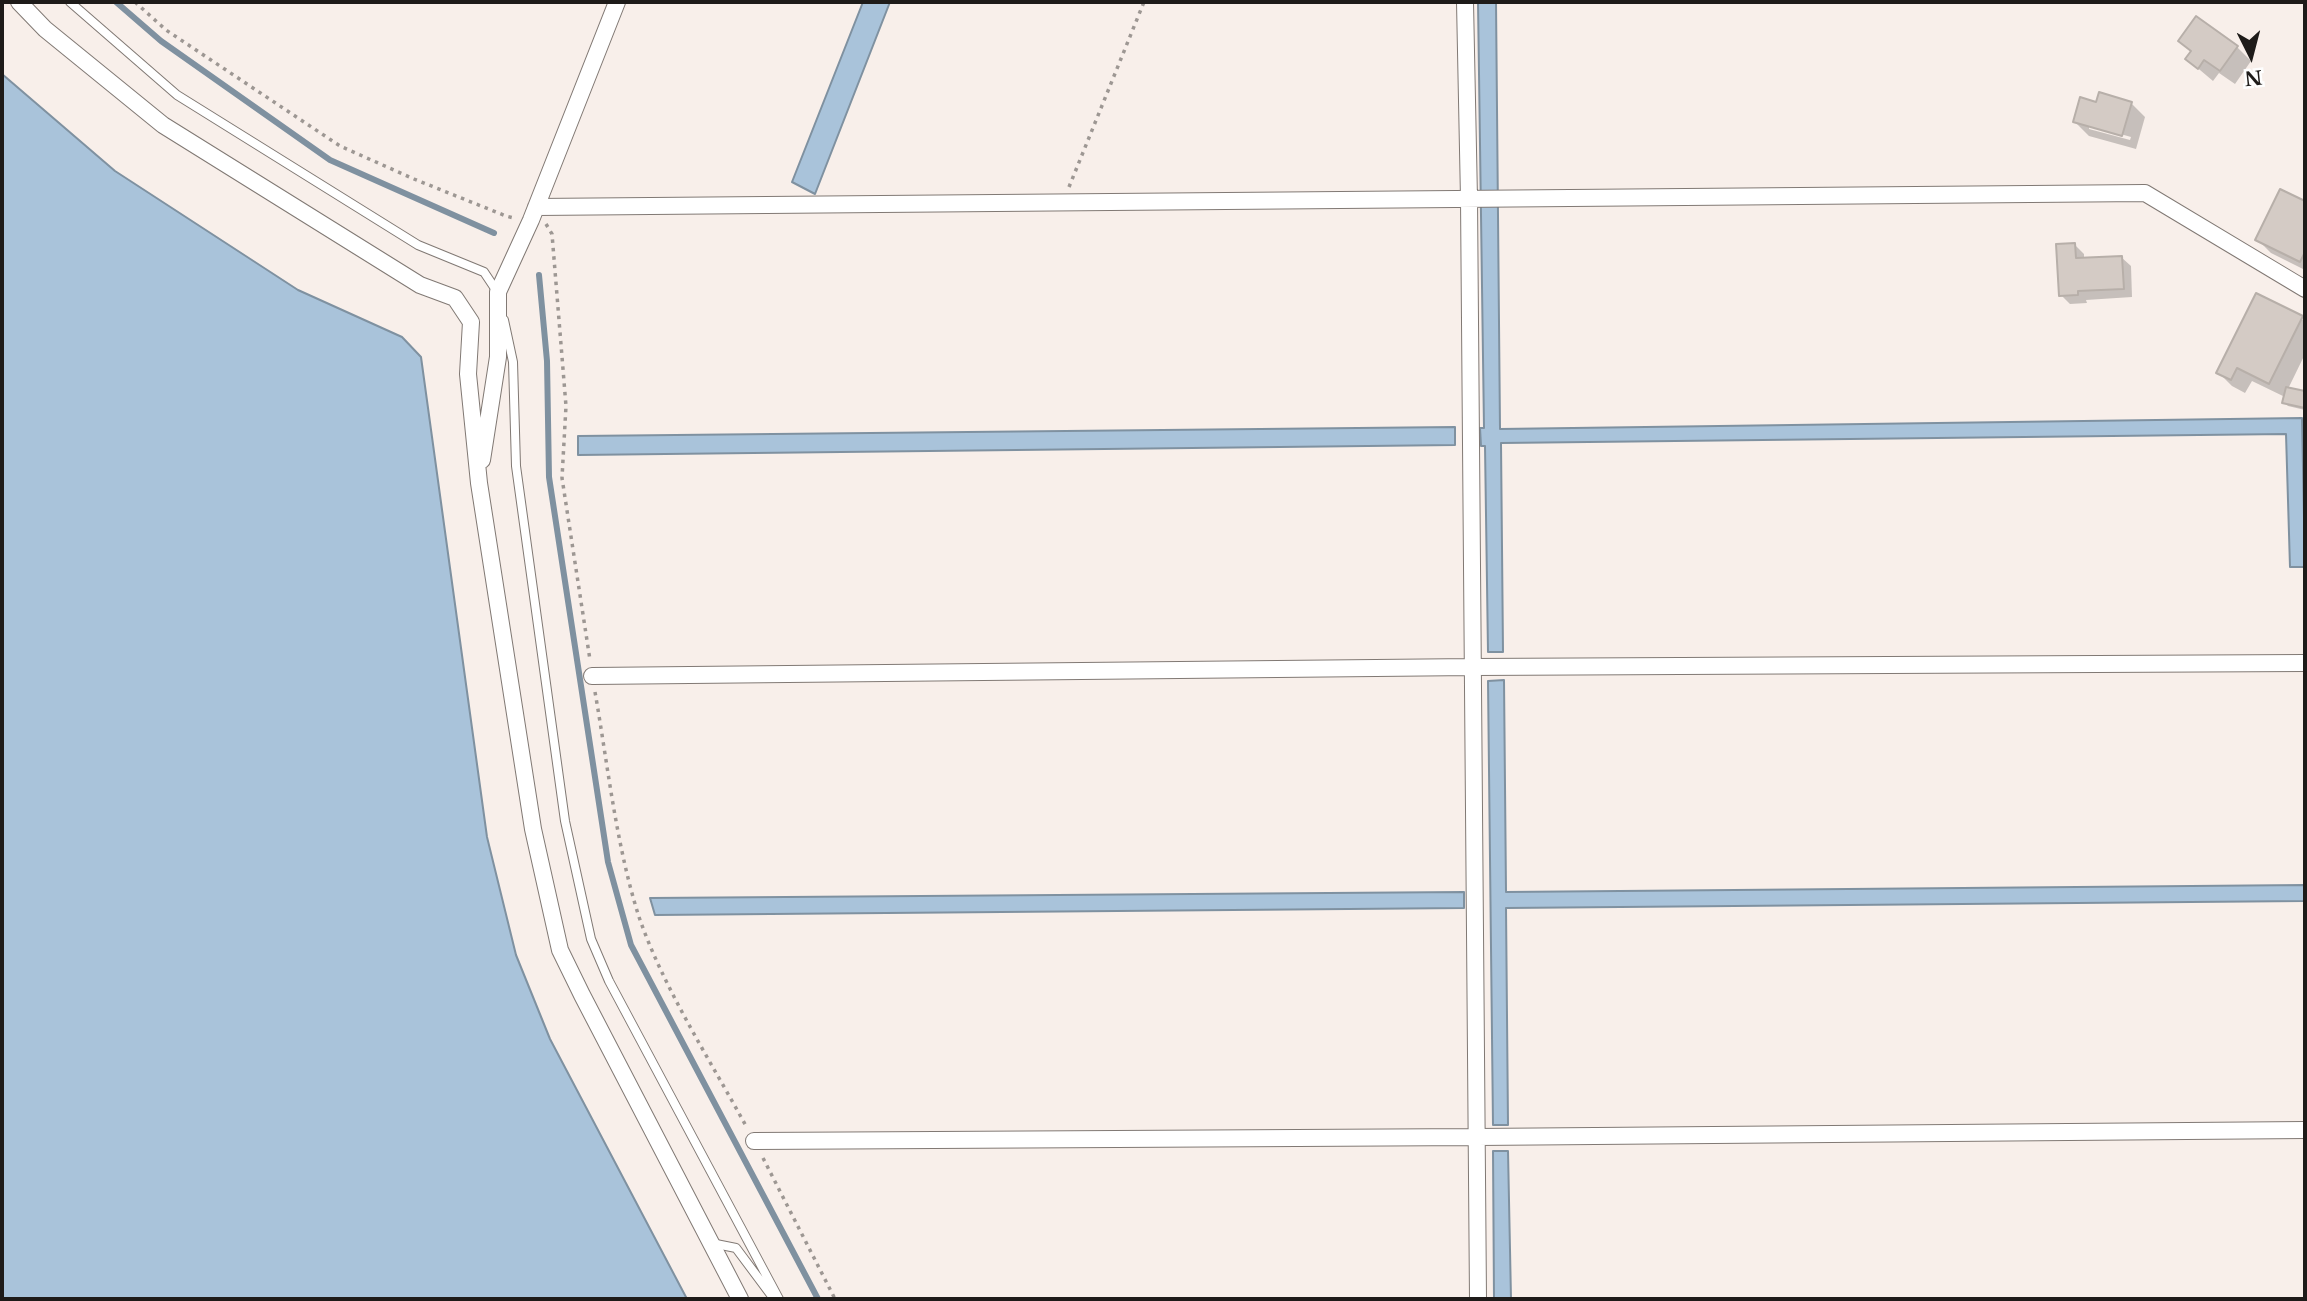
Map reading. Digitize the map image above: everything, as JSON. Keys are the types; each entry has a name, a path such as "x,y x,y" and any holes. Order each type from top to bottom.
{"street":[{"path":"19,2 45,29 163,125 420,285 455,298 471,322 468,374 479,483 533,829 560,950 740,1299"},
{"path":"479,483 498,357 498,292 534,214 617,2"},
{"path":"1465,2 1474,667 1478,1299"},
{"path":"534,214 1063,202 2145,193 2305,289"},
{"path":"592,676 1474,667 2305,663"},
{"path":"754,1141 2305,1130"}],"lane":[{"path":"70,2 177,95 418,245 484,272 498,292 513,362 516,466 565,821 591,939 609,981 779,1299"},
{"path":"711,1243 736,1248 774,1299"}],"path":[{"path":"135,2 166,30 340,146 506,216 534,214"},
{"path":"1063,202 1144,2"},
{"path":"754,1141 835,1299"}],"water":[{"path":"863,2 890,2 815,194 792,182"},
{"path":"1478,2 1496,2 1500,429 2302,418 2305,567 2290,567 2286,434 1501,443 1503,652 1488,652 1485,446 1481,446 1480,428 1484,428"},
{"path":"2,74 115,171 298,290 402,337 421,357 487,837 516,955 550,1039 687,1299 2,1299"},
{"path":"1455,427 1455,445 578,455 578,436"},
{"path":"1504,680 1506,892 2305,885 2305,901 1506,908 1508,1125 1493,1125 1488,681"},
{"path":"1464,892 1464,908 655,915 650,898"},
{"path":"1493,1151 1508,1151 1511,1299 1494,1299"}],"building":[{"path":"2196,16 2238,46 2220,71 2204,60 2198,69 2185,59 2191,51 2178,41"},
{"path":"2099,92 2132,102 2122,136 2073,122 2080,97 2096,102"},
{"path":"2280,189 2305,201 2305,252 2300,262 2255,240"},
{"path":"2075,243 2076,258 2122,256 2124,289 2078,291 2078,295 2059,296 2056,244"},
{"path":"2256,293 2303,316 2269,384 2237,368 2231,380 2216,373"},
{"path":"2286,387 2305,391 2305,408 2282,403"}],"waterway":[{"path":"116,2 161,41 330,160 494,233"},
{"path":"539,275 547,361 549,477 608,862 631,945 818,1299"}]}
